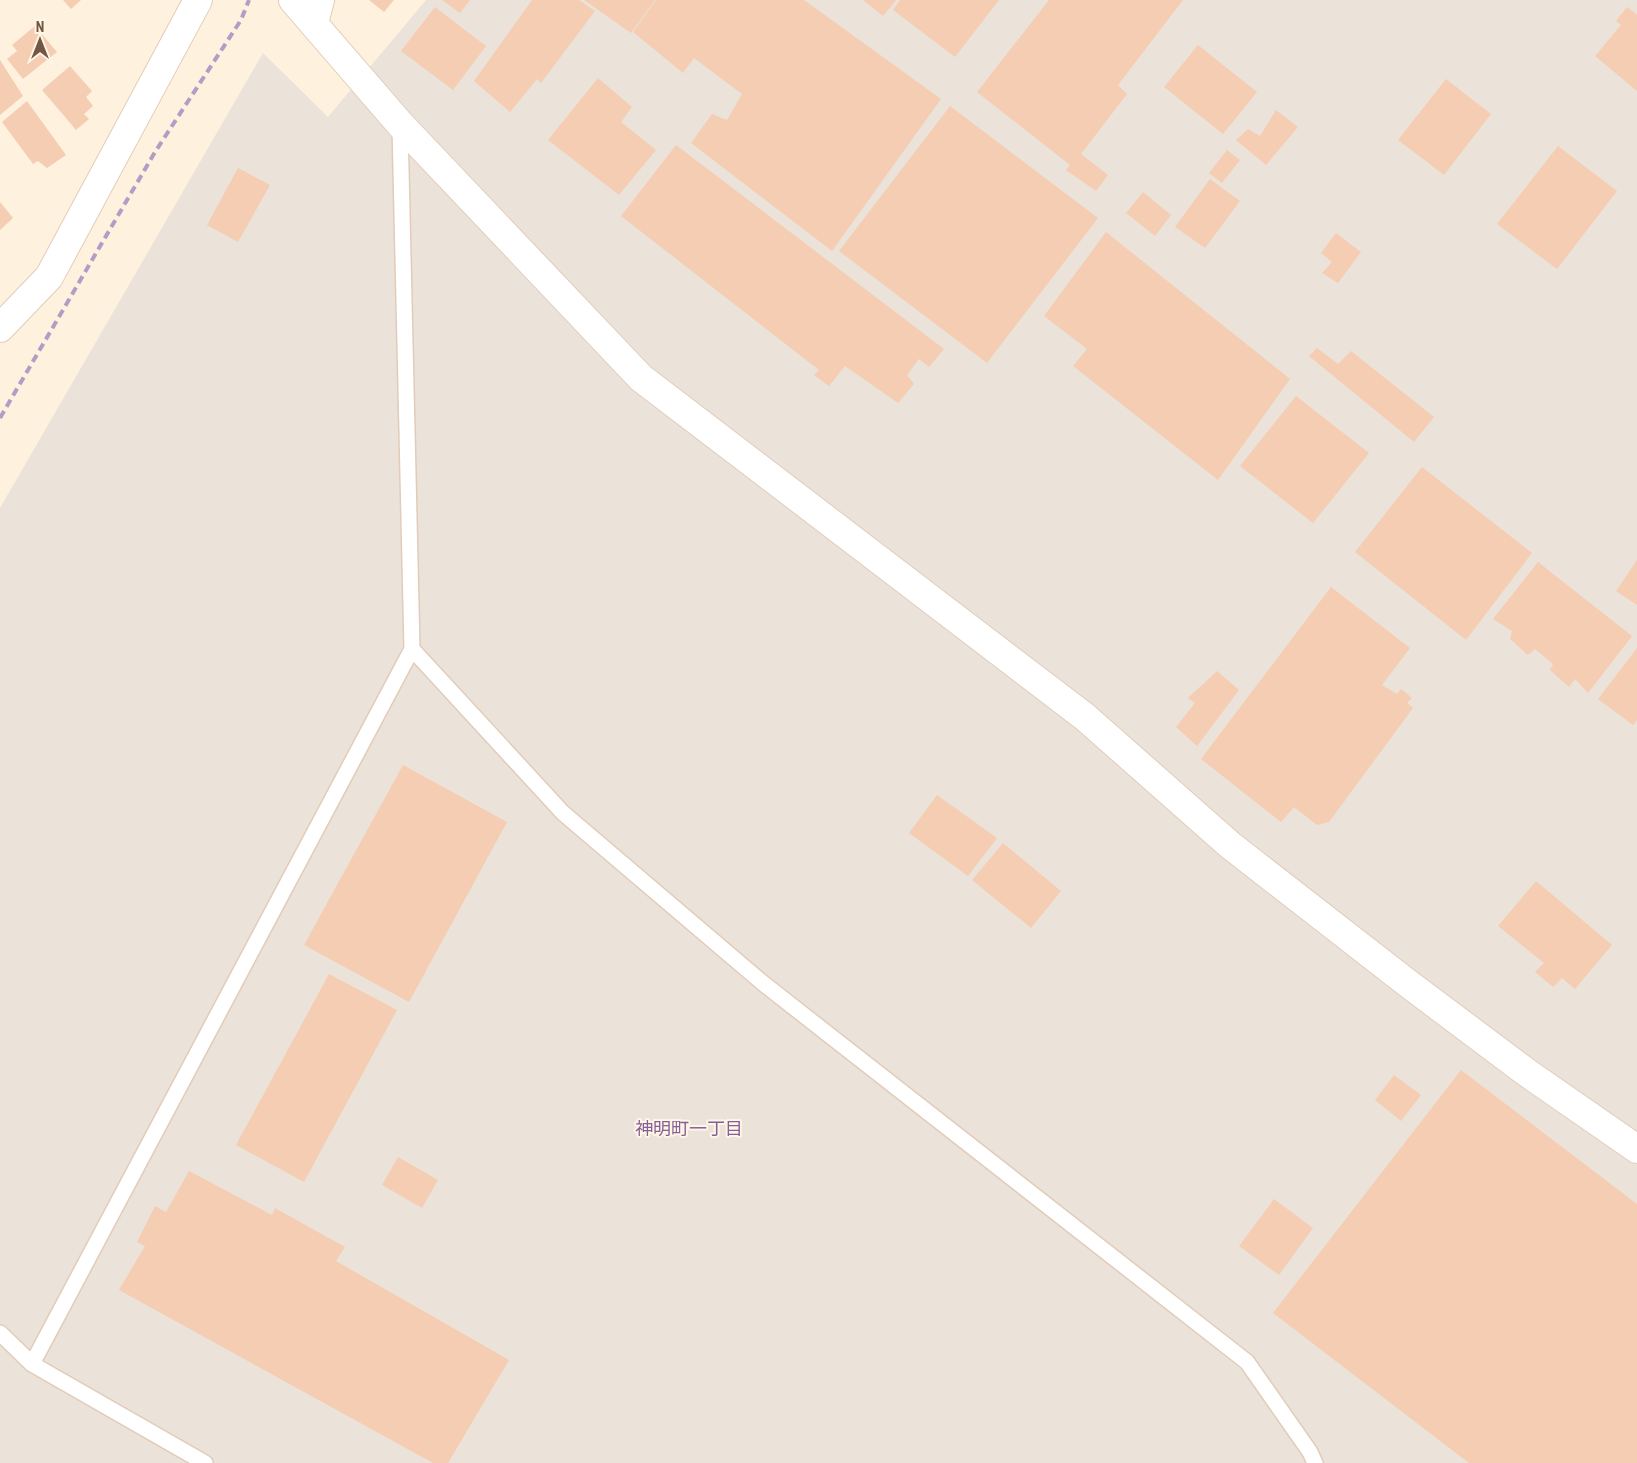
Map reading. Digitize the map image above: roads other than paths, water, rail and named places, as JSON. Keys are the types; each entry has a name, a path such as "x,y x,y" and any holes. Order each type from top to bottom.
{"street":[{"path":"0,328 49,277 198,0"},
{"path":"293,0 317,11 400,124 641,378 1085,717 1230,845 1526,1072 1637,1149"}],"lane":[{"path":"32,1364 412,649 400,124"},
{"path":"412,649 563,813 764,984 1247,1362 1310,1452 1315,1463"},
{"path":"0,1333 32,1364 205,1463"}],"railway":[{"path":"0,418 155,152 241,20 249,0"}],"district":[{"name":"神明町一丁目","path":"689,1129"}]}
